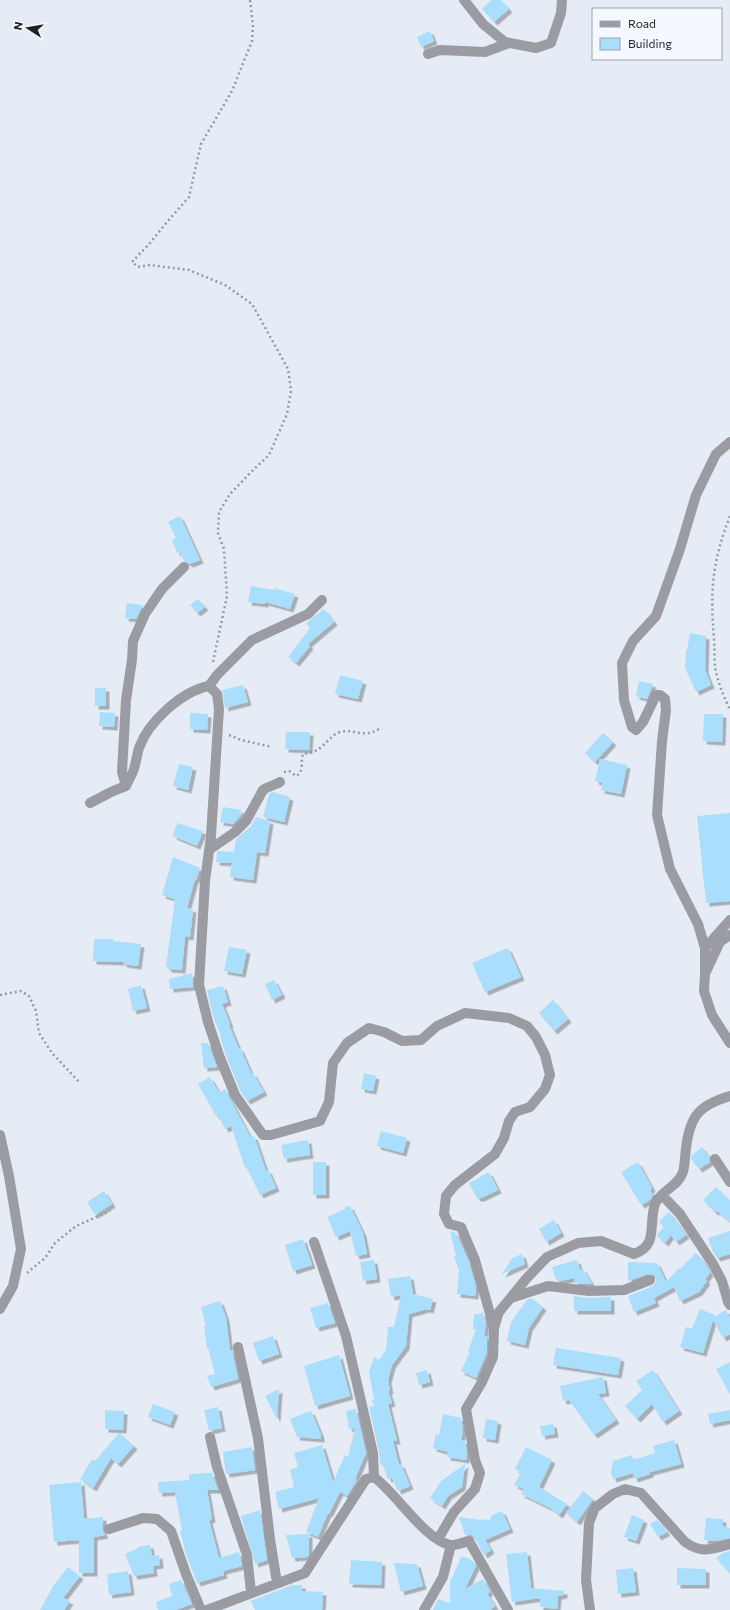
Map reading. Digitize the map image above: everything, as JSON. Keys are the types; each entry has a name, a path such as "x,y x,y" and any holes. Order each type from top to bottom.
{"street":[{"path":"464,0 483,24 505,42 536,48 551,43 561,12 562,0"},
{"path":"428,54 440,50 486,52 509,43"},
{"path":"730,442 716,454 696,495 680,549 656,616 633,641 622,663 624,700 632,727 636,730 643,722 656,695 660,695 665,700 666,710 662,741 657,815 670,869 698,924 705,948 704,992 712,1015 730,1044"},
{"path":"126,786 122,772 126,700 132,660 132,641 145,614 162,589 184,567"},
{"path":"90,803 126,786 133,771 139,747 151,725 173,705 199,688 209,686 217,675 252,640 308,614 322,600"},
{"path":"209,686 217,694 219,710 199,985 208,1022 220,1058 235,1095 263,1135 271,1136 320,1121 328,1102 333,1063 348,1043 369,1028 384,1032 402,1041 421,1040 437,1026 465,1013 510,1018 527,1026 536,1037 545,1055 550,1075 545,1089 530,1107 515,1112 509,1121 504,1138 495,1154 455,1185 446,1196 444,1214 449,1224 461,1227 475,1260 494,1328"},
{"path":"209,850 235,832 246,821 263,790 280,782"},
{"path":"705,948 730,920"},
{"path":"704,974 720,942 730,936"},
{"path":"438,1539 454,1512 475,1489 480,1473 475,1460 466,1409 482,1382 493,1357 494,1328 499,1312 526,1279 547,1257 578,1243 601,1241 634,1254 644,1250 650,1240 655,1204 662,1195 672,1188 683,1173 691,1122 701,1110 715,1101 730,1096"},
{"path":"0,1135 9,1176 20,1249 12,1286 0,1309"},
{"path":"714,1159 730,1182"},
{"path":"662,1195 680,1214 713,1264 722,1281 729,1303"},
{"path":"314,1242 346,1336 373,1453 374,1477"},
{"path":"511,1298 548,1286 589,1291 624,1290 650,1280"},
{"path":"238,1347 258,1438 270,1539 277,1583"},
{"path":"210,1437 217,1467 247,1555 251,1592"},
{"path":"374,1477 385,1485 429,1534 451,1545 469,1541 508,1610"},
{"path":"207,1610 251,1592 305,1573 366,1479 374,1477"},
{"path":"590,1610 586,1580 589,1523 595,1508 613,1494 625,1489 641,1493 693,1548 707,1551 730,1544"},
{"path":"109,1529 143,1518 157,1519 171,1531 200,1610"},
{"path":"424,1610 443,1577 451,1545"}],"path":[{"path":"213,665 227,596 224,549 218,533 219,512 230,494 270,455 287,414 291,391 288,369 252,304 225,285 189,270 150,266 138,267 132,262 189,197 200,144 232,91 252,41 253,25 250,0"},
{"path":"730,516 721,540 713,572 711,606 715,668 724,697 730,710"},
{"path":"218,725 229,735 242,740 272,747"},
{"path":"280,782 284,772 289,771 296,776 299,775 302,771 303,754 315,752 336,734 342,732 360,734 372,733 379,729"},
{"path":"0,995 21,991 29,996 36,1011 39,1033 52,1053 80,1083"},
{"path":"12,1286 45,1258 55,1243 76,1226 110,1211"}],"building":[{"path":"491,0 501,0 509,9 494,22 482,9"},
{"path":"430,31 434,41 421,47 417,37"},
{"path":"180,516 200,560 190,564 184,561 180,552 177,553 172,540 176,538 168,522"},
{"path":"251,586 274,590 275,588 295,594 290,609 265,602 265,604 248,602"},
{"path":"198,599 205,607 197,613 190,605"},
{"path":"127,603 143,605 136,619 125,618"},
{"path":"324,609 334,622 308,644 310,646 296,663 288,657 310,628 306,623"},
{"path":"690,633 706,636 705,670 711,685 696,692 685,668 686,650"},
{"path":"340,675 363,681 358,699 335,694"},
{"path":"639,681 653,684 647,699 636,696"},
{"path":"243,685 248,702 225,708 222,690"},
{"path":"95,688 106,688 106,706 95,706"},
{"path":"100,712 115,713 114,727 99,726"},
{"path":"190,713 208,714 207,730 190,729"},
{"path":"704,714 723,714 722,742 703,741"},
{"path":"286,732 310,732 309,750 285,749"},
{"path":"603,733 613,742 595,762 585,753"},
{"path":"600,759 627,765 621,794 601,790 603,783 595,781"},
{"path":"179,764 193,767 188,790 173,786"},
{"path":"273,792 290,797 284,822 263,817 269,794"},
{"path":"223,807 241,810 240,813 242,814 233,824 220,822"},
{"path":"730,813 730,901 706,903 697,816"},
{"path":"256,817 270,821 265,853 257,852 253,880 230,877 232,863 216,862 217,852 234,852 236,839 251,826"},
{"path":"177,823 203,831 197,846 173,836"},
{"path":"173,857 200,868 196,880 195,879 187,908 193,909 190,937 185,936 182,970 168,969 168,967 166,967 175,899 162,895"},
{"path":"94,939 113,939 113,941 141,944 138,966 123,964 124,962 93,961"},
{"path":"229,947 247,950 242,974 224,971"},
{"path":"508,948 521,977 485,992 472,963"},
{"path":"192,973 193,987 170,989 169,979"},
{"path":"274,980 282,995 272,1000 265,984"},
{"path":"141,985 147,1008 133,1011 128,989"},
{"path":"223,986 228,1002 222,1004 230,1024 229,1025 251,1073 253,1073 264,1092 247,1101 241,1092 226,1056 221,1036 213,1016 207,990"},
{"path":"553,1000 568,1019 554,1031 539,1013"},
{"path":"201,1043 208,1043 217,1067 204,1068"},
{"path":"364,1073 376,1076 373,1091 361,1089"},
{"path":"210,1077 219,1093 225,1089 250,1137 254,1136 266,1171 268,1170 276,1188 260,1195 247,1168 245,1168 231,1126 225,1129 218,1115 216,1116 198,1084"},
{"path":"381,1131 407,1138 403,1153 377,1146"},
{"path":"308,1140 310,1155 284,1159 281,1145"},
{"path":"702,1147 709,1157 710,1162 699,1169 691,1159 692,1155"},
{"path":"313,1162 326,1162 326,1195 313,1195"},
{"path":"638,1162 652,1188 650,1190 653,1195 650,1200 641,1205 621,1172"},
{"path":"489,1172 498,1190 481,1198 477,1198 469,1183"},
{"path":"716,1187 730,1201 730,1222 717,1211 715,1212 703,1200"},
{"path":"104,1191 112,1204 95,1215 87,1202"},
{"path":"350,1206 363,1233 367,1254 356,1256 350,1231 336,1237 327,1217 345,1209 345,1207"},
{"path":"669,1212 686,1235 676,1242 671,1235 665,1243 657,1236 664,1227 659,1222"},
{"path":"554,1220 561,1233 546,1242 539,1229"},
{"path":"450,1231 456,1233 469,1262 476,1287 475,1296 457,1294 459,1270 454,1257 456,1256"},
{"path":"730,1231 730,1254 717,1258 708,1238"},
{"path":"303,1239 312,1265 293,1271 285,1245"},
{"path":"696,1253 710,1273 705,1279 707,1281 699,1292 680,1301 674,1287 654,1298 656,1303 634,1312 628,1296 653,1286 656,1278 654,1275 648,1274 628,1281 628,1262 657,1263 666,1282"},
{"path":"522,1254 525,1264 502,1274 512,1258"},
{"path":"374,1260 377,1279 363,1281 360,1262"},
{"path":"577,1260 580,1269 583,1269 592,1284 574,1283 574,1278 561,1281 556,1280 552,1267"},
{"path":"410,1276 413,1294 433,1299 430,1310 426,1309 409,1314 406,1346 392,1365 388,1380 390,1391 388,1391 392,1403 388,1404 397,1441 393,1441 399,1465 401,1464 410,1486 398,1491 392,1478 388,1479 383,1465 381,1465 380,1462 369,1407 374,1406 372,1400 374,1400 369,1371 374,1357 379,1360 386,1350 388,1327 394,1327 401,1295 391,1297 388,1279"},
{"path":"574,1296 589,1298 611,1297 611,1311 574,1311"},
{"path":"531,1298 543,1307 529,1328 525,1345 507,1341 511,1322 527,1300"},
{"path":"220,1301 226,1318 230,1350 232,1350 238,1379 211,1387 207,1376 215,1374 207,1348 204,1326 206,1326 201,1307"},
{"path":"328,1303 335,1323 316,1328 310,1308"},
{"path":"700,1309 715,1315 714,1317 726,1310 730,1318 730,1334 723,1338 713,1320 703,1353 680,1347 686,1327 692,1329"},
{"path":"482,1311 486,1322 484,1336 487,1337 487,1352 476,1378 461,1371 470,1352 468,1351 476,1329 473,1329 474,1314 481,1314"},
{"path":"273,1336 279,1354 259,1361 253,1343"},
{"path":"556,1348 621,1358 618,1375 553,1365"},
{"path":"339,1355 350,1396 315,1406 304,1366"},
{"path":"730,1362 730,1395 716,1369"},
{"path":"427,1370 430,1382 419,1385 416,1373"},
{"path":"653,1370 679,1411 663,1422 652,1404 637,1419 625,1406 642,1390 636,1381"},
{"path":"603,1377 606,1393 598,1394 616,1420 594,1435 569,1400 563,1401 560,1386"},
{"path":"279,1389 277,1419 265,1396"},
{"path":"153,1404 175,1412 170,1425 148,1417"},
{"path":"218,1407 222,1428 209,1431 204,1410"},
{"path":"356,1409 366,1453 355,1479 357,1480 347,1496 340,1492 329,1514 328,1513 318,1537 306,1532 319,1498 279,1509 275,1492 294,1487 290,1470 298,1467 294,1453 322,1445 333,1482 345,1455 348,1457 355,1428 349,1429 346,1411"},
{"path":"105,1410 124,1411 123,1430 105,1429"},
{"path":"730,1410 730,1420 710,1424 708,1414"},
{"path":"311,1411 321,1435 321,1439 297,1437 290,1419"},
{"path":"443,1414 461,1418 463,1430 461,1440 465,1441 467,1453 466,1460 447,1457 448,1452 433,1448 436,1434 439,1435"},
{"path":"486,1419 498,1421 495,1440 483,1438"},
{"path":"553,1424 555,1434 542,1436 540,1426"},
{"path":"119,1433 134,1446 118,1464 111,1458 93,1488 80,1479 92,1459 95,1461"},
{"path":"674,1440 681,1464 650,1472 650,1474 634,1479 633,1473 613,1479 611,1473 613,1461 632,1455 633,1460 655,1453 653,1446"},
{"path":"252,1447 255,1470 226,1474 223,1452"},
{"path":"526,1447 552,1460 539,1487 567,1504 559,1515 550,1508 521,1494 524,1489 514,1485 521,1472 515,1469"},
{"path":"465,1464 462,1487 448,1496 442,1506 430,1498 441,1481"},
{"path":"212,1473 218,1490 207,1490 212,1519 209,1520 219,1558 239,1552 242,1566 223,1571 224,1575 197,1583 186,1554 180,1531 182,1531 175,1492 159,1493 158,1482 189,1480 189,1474"},
{"path":"81,1482 84,1519 103,1517 103,1531 105,1535 94,1537 94,1573 79,1573 79,1540 54,1542 49,1485"},
{"path":"583,1491 593,1499 577,1522 566,1513"},
{"path":"260,1510 267,1560 255,1564 241,1516"},
{"path":"502,1511 510,1529 485,1540 491,1550 484,1555 474,1537 471,1535 465,1535 459,1517 489,1521 492,1515"},
{"path":"632,1515 644,1520 636,1541 624,1537"},
{"path":"706,1518 723,1519 723,1526 730,1528 730,1538 716,1541 704,1540"},
{"path":"657,1520 667,1532 658,1537 650,1524"},
{"path":"309,1534 309,1555 307,1557 292,1558 286,1535"},
{"path":"150,1545 152,1556 159,1555 160,1565 153,1566 154,1573 134,1576 125,1554 138,1547"},
{"path":"730,1551 730,1574 716,1558 723,1553"},
{"path":"527,1552 531,1588 564,1591 564,1595 558,1596 557,1609 540,1607 540,1598 512,1602 506,1554"},
{"path":"461,1557 465,1557 473,1561 476,1566 465,1589 483,1579 490,1592 487,1594 495,1606 490,1610 433,1610 438,1599 450,1603 450,1582"},
{"path":"351,1560 382,1562 381,1585 349,1584"},
{"path":"394,1563 417,1564 423,1586 401,1592"},
{"path":"68,1567 80,1576 63,1598 70,1601 64,1610 40,1610 54,1585"},
{"path":"633,1568 636,1592 618,1594 616,1570"},
{"path":"677,1568 706,1569 706,1585 677,1585"},
{"path":"128,1571 131,1592 109,1595 107,1574"},
{"path":"181,1580 192,1604 175,1610 158,1610 156,1602 172,1596 169,1584"},
{"path":"292,1585 302,1585 302,1591 323,1592 322,1610 255,1610 251,1601"}]}
